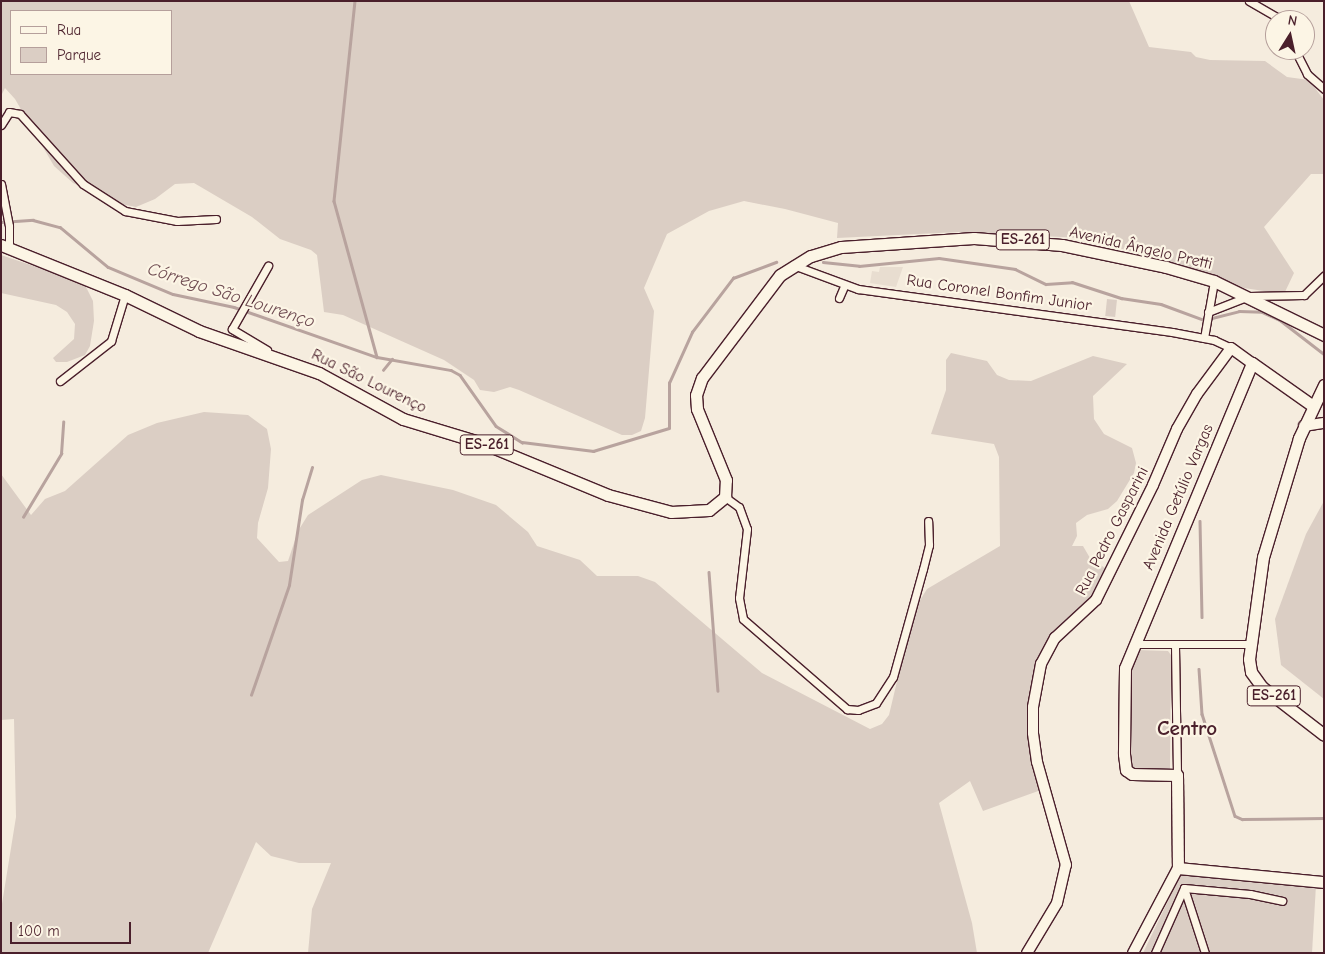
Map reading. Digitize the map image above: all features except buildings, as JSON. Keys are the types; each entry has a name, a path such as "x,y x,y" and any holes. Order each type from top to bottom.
{"main road":[{"name":"Avenida Ângelo Pretti","path":"793,265 841,247 865,244 950,238 1016,239 1116,256 1214,281 1249,296 1324,335"},
{"name":"Rua São Lourenço","path":"5,246 124,295 199,331 250,351 290,362 330,378 403,419 482,443 608,495 671,512 709,510 725,497"},
{"name":"ES-261","path":"725,497 726,480 697,409 697,388 773,281 793,265"},
{"path":"1252,363 1313,406"},
{"name":"Avenida Getúlio Vargas","path":"1177,775 1136,775 1125,765 1123,678 1134,644 1252,363"},
{"name":"ES-261","path":"1324,385 1304,426 1264,557 1250,644 1250,666 1255,679 1324,735"},
{"path":"1177,775 1178,868 1324,882"}],"street":[{"path":"1249,1 1265,10"},
{"path":"1300,60 1307,74 1324,89"},
{"path":"1,125 9,112 20,114 83,184 125,211 176,221 216,219"},
{"path":"1,184 9,226 5,246"},
{"name":"Rua Coronel Bonfim Junior","path":"793,265 844,286 1204,338 1231,348"},
{"path":"268,266 233,326 234,331 290,362"},
{"path":"1207,318 1249,296 1304,296 1324,276"},
{"path":"1204,338 1214,281"},
{"path":"839,298 844,286"},
{"path":"60,381 111,341 124,295"},
{"path":"1231,348 1252,363"},
{"name":"Rua Pedro Gasparini","path":"1027,953 1057,903 1066,866 1037,762 1033,733 1033,707 1041,664 1055,638 1096,600 1181,422 1231,348"},
{"path":"1304,426 1324,423"},
{"path":"725,497 739,508 747,529 739,598 743,619 840,706 858,710 876,702 893,677 923,569 928,545 928,520"},
{"path":"1134,644 1175,646 1250,644"},
{"path":"1175,646 1177,775"},
{"path":"1133,953 1178,868"},
{"path":"1184,888 1250,894 1282,901"},
{"path":"1155,953 1184,888"},
{"path":"1184,888 1206,953"}],"shaded area":[{"path":"880,267 903,267 896,287 870,283 872,271 879,272"}],"green space":[{"path":"1,1 1129,1 1149,47 1191,52 1196,57 1210,60 1265,61 1287,77 1309,80 1324,100 1324,174 1311,174 1264,227 1294,273 1284,294 1244,288 1179,264 1081,238 959,232 837,238 838,223 785,209 744,201 709,211 667,234 644,288 654,311 645,418 641,431 632,435 622,435 510,387 494,392 480,390 474,380 444,360 343,315 324,312 317,255 311,250 280,239 252,217 194,183 175,184 155,199 136,207 116,203 73,183 54,166 15,99 5,88 1,96"},
{"path":"1,255 84,283 93,301 94,321 90,346 85,355 67,362 56,362 53,358 74,339 75,324 67,312 56,305 1,293"},
{"path":"1107,299 1117,300 1115,317 1105,316"},
{"path":"951,353 987,361 997,375 1009,380 1031,381 1093,356 1127,364 1093,396 1094,419 1104,434 1132,448 1136,463 1134,473 1117,501 1108,509 1087,515 1076,523 1077,536 1072,546 1083,546 1090,558 1108,570 1098,593 1058,630 1041,653 1034,682 1041,790 983,811 970,781 939,803 972,923 977,953 308,953 312,909 331,863 299,863 271,856 256,842 208,953 1,953 1,910 16,817 14,719 1,720 1,474 31,515 45,499 65,491 128,435 157,423 204,412 248,415 267,429 271,449 268,488 258,523 257,538 279,562 288,561 298,531 308,515 362,480 381,475 453,490 496,505 528,532 537,546 580,560 597,576 638,576 655,582 762,673 870,729 882,724 889,715 914,610 927,589 1000,546 999,457 994,444 931,434 946,390 946,360"},
{"path":"1324,501 1324,699 1281,665 1275,619 1306,534"},
{"path":"1137,650 1168,651 1171,655 1170,769 1135,770 1131,768 1127,673"},
{"path":"1182,872 1316,885 1312,953 1143,953"}],"waterway":[{"path":"355,1 334,201 377,357"},
{"name":"Córrego São Lourenço","path":"1,222 33,220 60,227 108,267 173,294 234,307 377,357 451,370 460,375 496,426 522,442 593,451 669,428 669,383 692,332 733,278 776,262"},
{"name":"Córrego São Lourenço","path":"823,262 859,266 939,258 1015,269 1046,284 1072,282 1121,298 1161,304 1204,320 1239,311 1262,312 1280,320 1324,354"},
{"path":"383,370 392,359"},
{"path":"23,517 61,454 63,422"},
{"path":"251,695 289,585 302,500 312,467"},
{"name":"Córrego São Lourenço","path":"1200,521 1202,617"},
{"path":"709,572 718,691"},
{"name":"Córrego São Lourenço","path":"1199,669 1202,714 1235,816 1242,819 1324,818"}],"district":[{"name":"Centro","path":"1187,728"}]}
